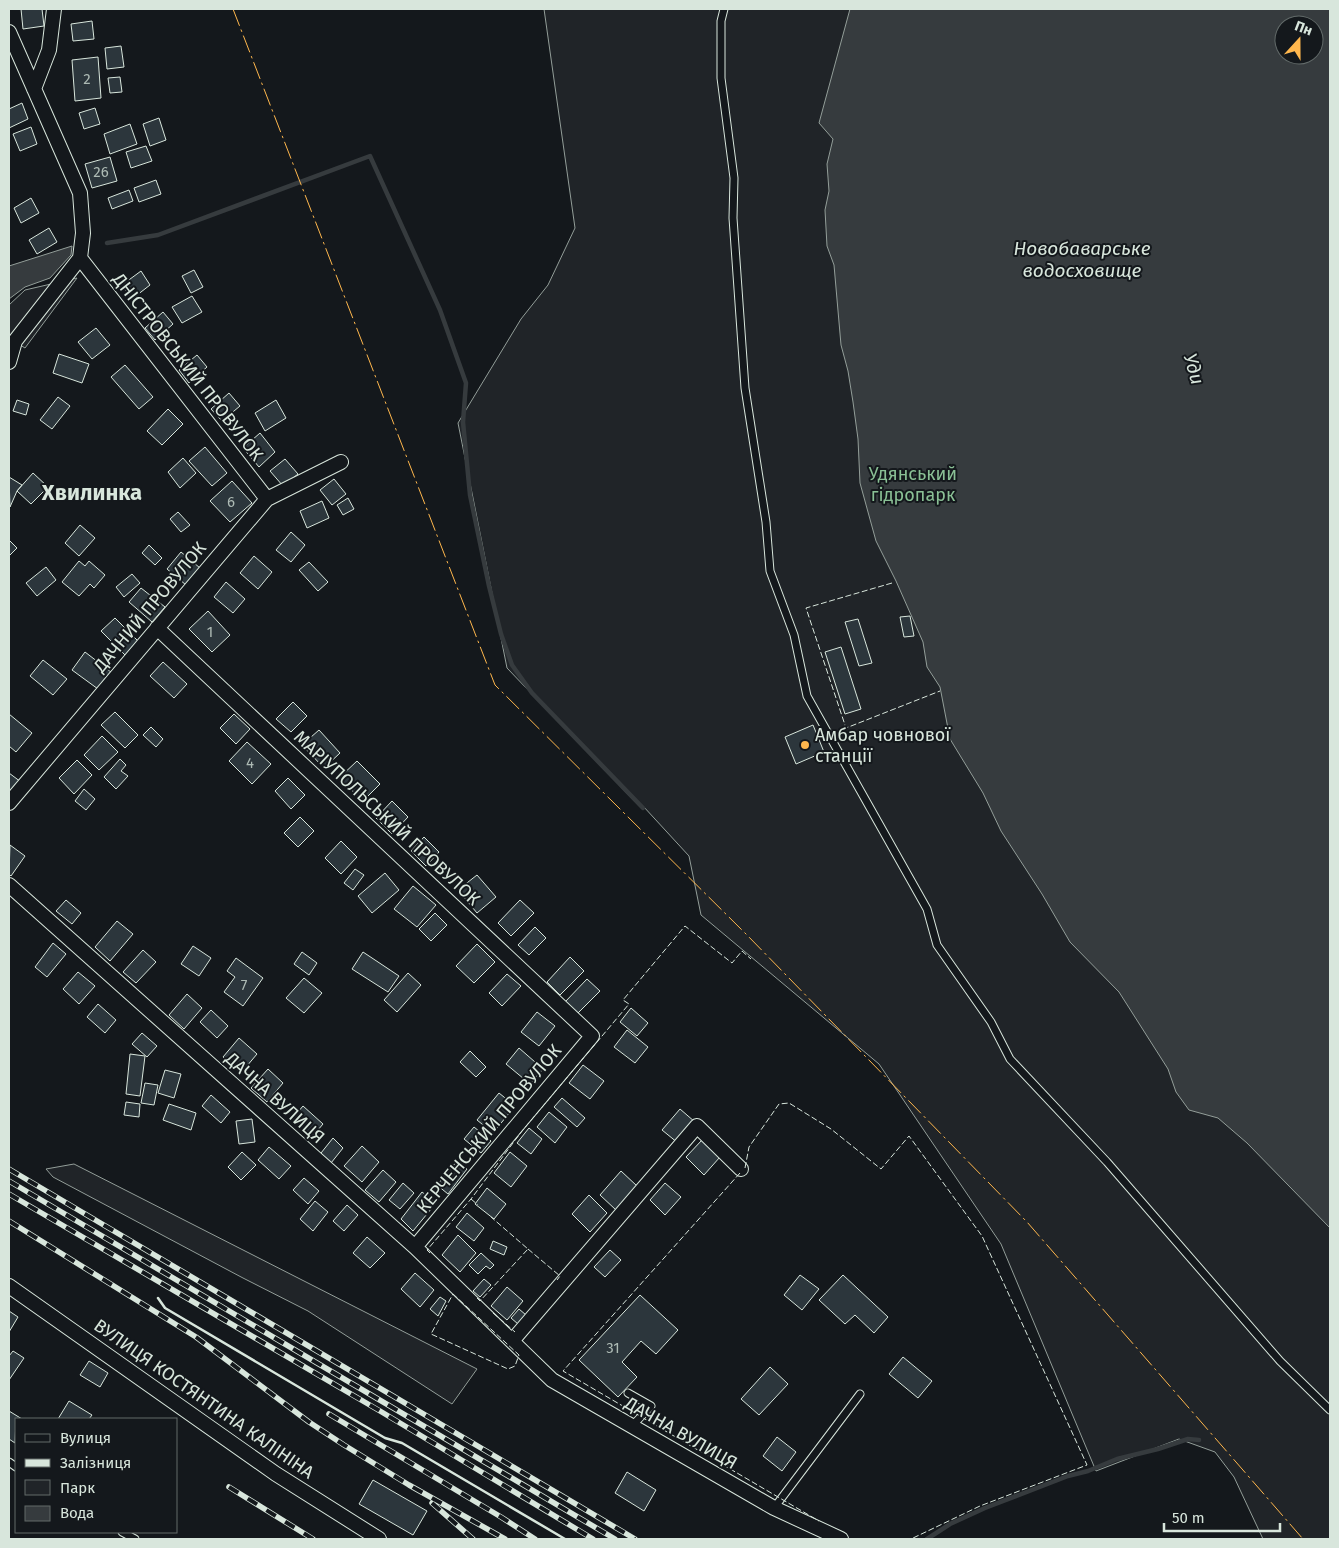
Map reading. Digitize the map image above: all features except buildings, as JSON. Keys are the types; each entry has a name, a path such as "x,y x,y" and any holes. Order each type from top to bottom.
{"street":[{"path":"34,89 49,50 54,9"},
{"path":"9,32 80,193 83,233 80,258 12,340 9,362"},
{"name":"ДНІСТРОВСЬКИЙ ПРОВУЛОК","path":"80,258 267,499"},
{"name":"ДАЧНИЙ ПРОВУЛОК","path":"9,803 267,499 341,462"},
{"name":"МАРІУПОЛЬСЬКИЙ ПРОВУЛОК","path":"157,628 592,1036"},
{"name":"ДАЧНА ВУЛИЦЯ","path":"9,885 414,1247 552,1380 774,1508 841,1539"},
{"name":"КЕРЧЕНСЬКИЙ ПРОВУЛОК","path":"414,1247 592,1036"},
{"path":"512,1342 696,1126 741,1169"},
{"name":"ВУЛИЦЯ КОСТЯНТИНА КАЛІНІНА","path":"9,1286 276,1474 379,1539"}],"lane":[{"path":"724,9 721,22 721,78 734,178 733,218 745,388 766,522 770,571 794,635 807,696 927,909 938,945 991,1022 1010,1059 1107,1162 1280,1361 1330,1410"},
{"path":"628,1393 650,1406 632,1427"},
{"path":"774,1508 860,1394"},
{"path":"124,1533 135,1539"}],"green space":[{"name":"Удянський гідропарк","path":"544,9 1330,9 1330,1539 1263,1539 1234,1477 1215,1452 1179,1439 1096,1471 1001,1244 879,1064 701,915 689,856 643,806 641,808 507,668 458,423 521,319 548,285 575,228"},
{"path":"77,278 25,348 9,338 9,305 25,290"},
{"path":"74,1164 477,1369 452,1404 308,1311 53,1177 46,1169"}],"water":[{"name":"Новобаварське водосховище","path":"850,9 1330,9 1330,1228 1247,1143 1218,1118 1189,1110 1176,1092 1168,1069 1119,992 1070,942 1042,894 1001,831 983,793 950,739 940,687 927,667 923,642 876,541 860,483 858,439 848,371 841,345 834,265 827,246 825,210 829,191 827,164 833,139 819,123"},
{"path":"72,246 71,255 50,278 25,287 9,299 9,266"}],"waterway":[{"path":"107,243 158,235 370,156 440,310 466,383 463,422 470,495 489,586 501,634 512,665 532,693 643,808"},
{"path":"927,1539 950,1524 985,1508 1068,1476 1088,1471 1117,1459 1188,1439 1199,1440"}],"railway":[{"path":"9,1169 635,1539"},
{"path":"9,1181 615,1539"},
{"path":"9,1194 380,1411 593,1539"},
{"path":"9,1221 196,1337 309,1422 344,1445 409,1485 505,1539"},
{"path":"329,1414 535,1539"},
{"path":"229,1487 313,1539"},
{"path":"432,1503 473,1539"}],"fence":[{"path":"892,583 806,608 846,728 940,691"},
{"path":"430,1253 427,1250 471,1199 522,1131 629,1004 623,1000 685,926 732,963 742,951 751,959"},
{"path":"745,1168 749,1147 779,1104 789,1103 831,1129 881,1169 909,1136 982,1236 1087,1465 980,1506 911,1539"},
{"path":"740,1173 563,1371 819,1521"},
{"path":"471,1199 478,1205"},
{"path":"477,1298 480,1301 528,1249 491,1217"},
{"path":"528,1249 560,1276 557,1280"},
{"path":"453,1294 519,1355 515,1366 508,1369 431,1334 453,1294"},
{"path":"493,1313 515,1332"}],"wall":[{"path":"158,1298 165,1308 385,1438 402,1443 565,1539"}],"power":[{"path":"233,9 495,685 746,934 1027,1222 1303,1539"}],"place":[{"name":"Амбар човнової станції","path":"805,745"}],"district":[{"name":"Хвилинка","path":"92,492"}],"water label":[{"name":"Уди","path":"1194,369"}]}
